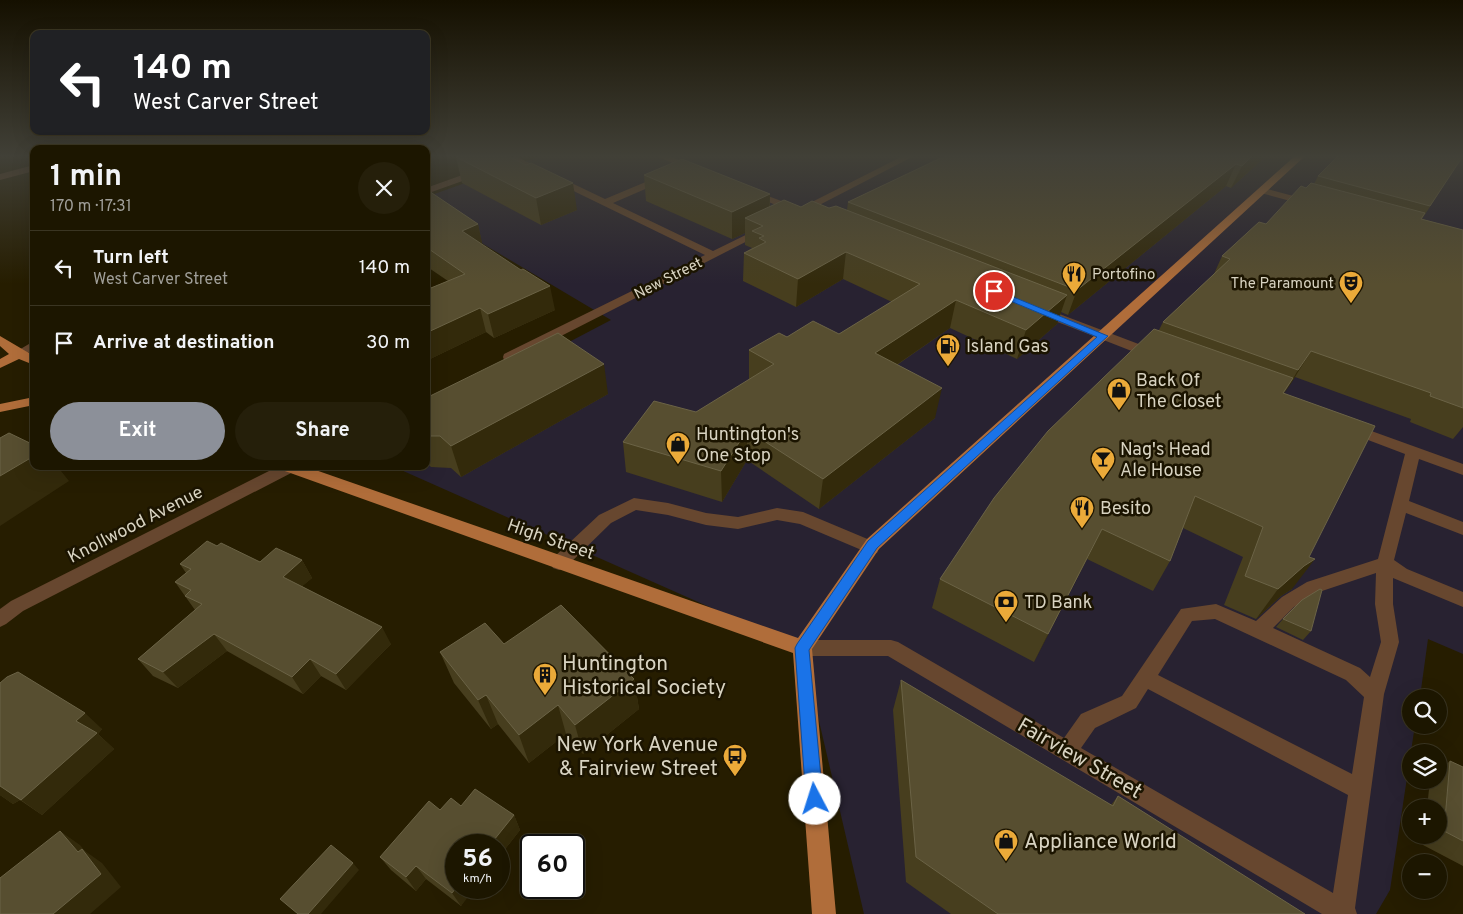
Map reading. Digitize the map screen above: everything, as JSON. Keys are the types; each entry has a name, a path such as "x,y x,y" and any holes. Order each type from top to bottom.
{"main road":[{"path":"824,914 802,648 871,548 1256,199"},
{"path":"0,340 18,354 30,359"},
{"path":"0,364 18,354"},
{"path":"0,408 30,402"},
{"name":"High Street","path":"298,470 802,648"}],"street":[{"path":"595,199 713,255"},
{"path":"604,203 614,199"},
{"path":"767,199 818,219"},
{"name":"New Street","path":"496,364 826,199"},
{"path":"1292,199 1323,207"},
{"path":"1029,306 1170,361"},
{"path":"18,354 30,347"},
{"path":"1338,424 1463,470"},
{"path":"1343,913 1374,694 1390,642 1384,604 1384,563 1413,452"},
{"name":"Knollwood Avenue","path":"0,619 18,606 284,470"},
{"path":"559,563 605,519 634,504 668,509 706,519 738,523 777,514 802,518 871,548"},
{"path":"1400,504 1463,529"},
{"path":"1384,563 1401,574 1463,600"},
{"path":"1258,631 1288,602 1313,586 1384,563"},
{"path":"1068,750 1088,721 1129,702 1186,614 1216,611 1353,674 1374,694"},
{"name":"Fairview Street","path":"802,648 891,648 1068,750 1343,913"},
{"path":"1145,678 1360,790"}],"shaded area":[{"path":"430,199 1463,199 1463,654 1428,639 1421,689 1402,689 1402,734 1414,734 1412,744 1402,744 1402,789 1405,789 1404,799 1402,799 1402,811 1390,890 1376,914 864,914 802,648 401,470 430,470 430,415 611,320 430,212"}],"building":[{"path":"430,199 440,199 478,224 462,231 521,270 523,269 550,286 488,314 480,308 430,331 430,288 465,274 430,250"},
{"path":"700,199 760,199 732,212"},
{"path":"855,199 1192,199 1077,290 848,202"},
{"path":"1289,199 1370,199 1425,213 1421,219 1463,230 1463,408 1430,396 1431,393 1311,351 1298,370 1163,322 1230,259 1222,256 1259,222 1266,224"},
{"path":"1403,199 1435,199 1430,206"},
{"path":"784,200 801,207 812,201 829,208 836,206 1067,295 1026,330 956,300 875,353 942,388 823,479 747,430 721,471 623,442 654,401 696,412 774,364 749,350 779,333 787,337 813,321 839,334 920,284 846,252 798,279 744,253 766,242 759,238 764,236 752,231 763,226 745,218"},
{"path":"1154,329 1293,378 1283,393 1375,426 1309,557 1315,559 1278,589 1245,576 1263,527 1195,496 1170,561 1102,529 1048,634 940,579 994,498 1048,431"},
{"path":"558,333 604,364 451,446 440,436 430,436 430,396"},
{"path":"9,433 30,443 30,458 0,476 0,438"},
{"path":"207,541 217,546 221,543 260,562 276,548 302,560 283,577 382,627 336,674 310,659 292,677 214,634 163,672 138,659 202,604 185,596 191,590 175,582 191,569 180,564"},
{"path":"1320,589 1322,590 1311,631 1283,619 1302,600"},
{"path":"561,605 634,679 575,725 558,705 519,735 486,695 478,700 440,652 485,623 504,644"},
{"path":"18,672 85,713 76,721 97,733 21,800 0,786 0,683"},
{"path":"901,680 1113,806 1118,796 1305,914 998,914 916,857"},
{"path":"1450,761 1463,767 1463,841 1447,833 1447,799"},
{"path":"475,789 514,815 499,834 445,834 445,888 416,866 406,877 380,857 429,801 440,810 451,798 461,806"},
{"path":"60,831 78,852 82,849 101,874 53,914 0,914 0,878"},
{"path":"331,845 353,863 308,914 298,914 280,899"}],"place":[{"name":"Portofino","path":"1074,295"},
{"name":"The Paramount","path":"1351,304"},
{"name":"Island Gas","path":"948,367"},
{"name":"Back Of The Closet","path":"1119,411"},
{"name":"Huntington's One Stop","path":"678,465"},
{"name":"Nag's Head Ale House","path":"1103,480"},
{"name":"Besito","path":"1082,529"},
{"name":"TD Bank","path":"1006,623"},
{"name":"Huntington Historical Society","path":"545,696"},
{"name":"New York Avenue & Fairview Street","path":"735,777"},
{"name":"Appliance World","path":"1006,862"}],"route":[{"path":"815,799 802,648 873,544 1103,336 994,291"}]}
